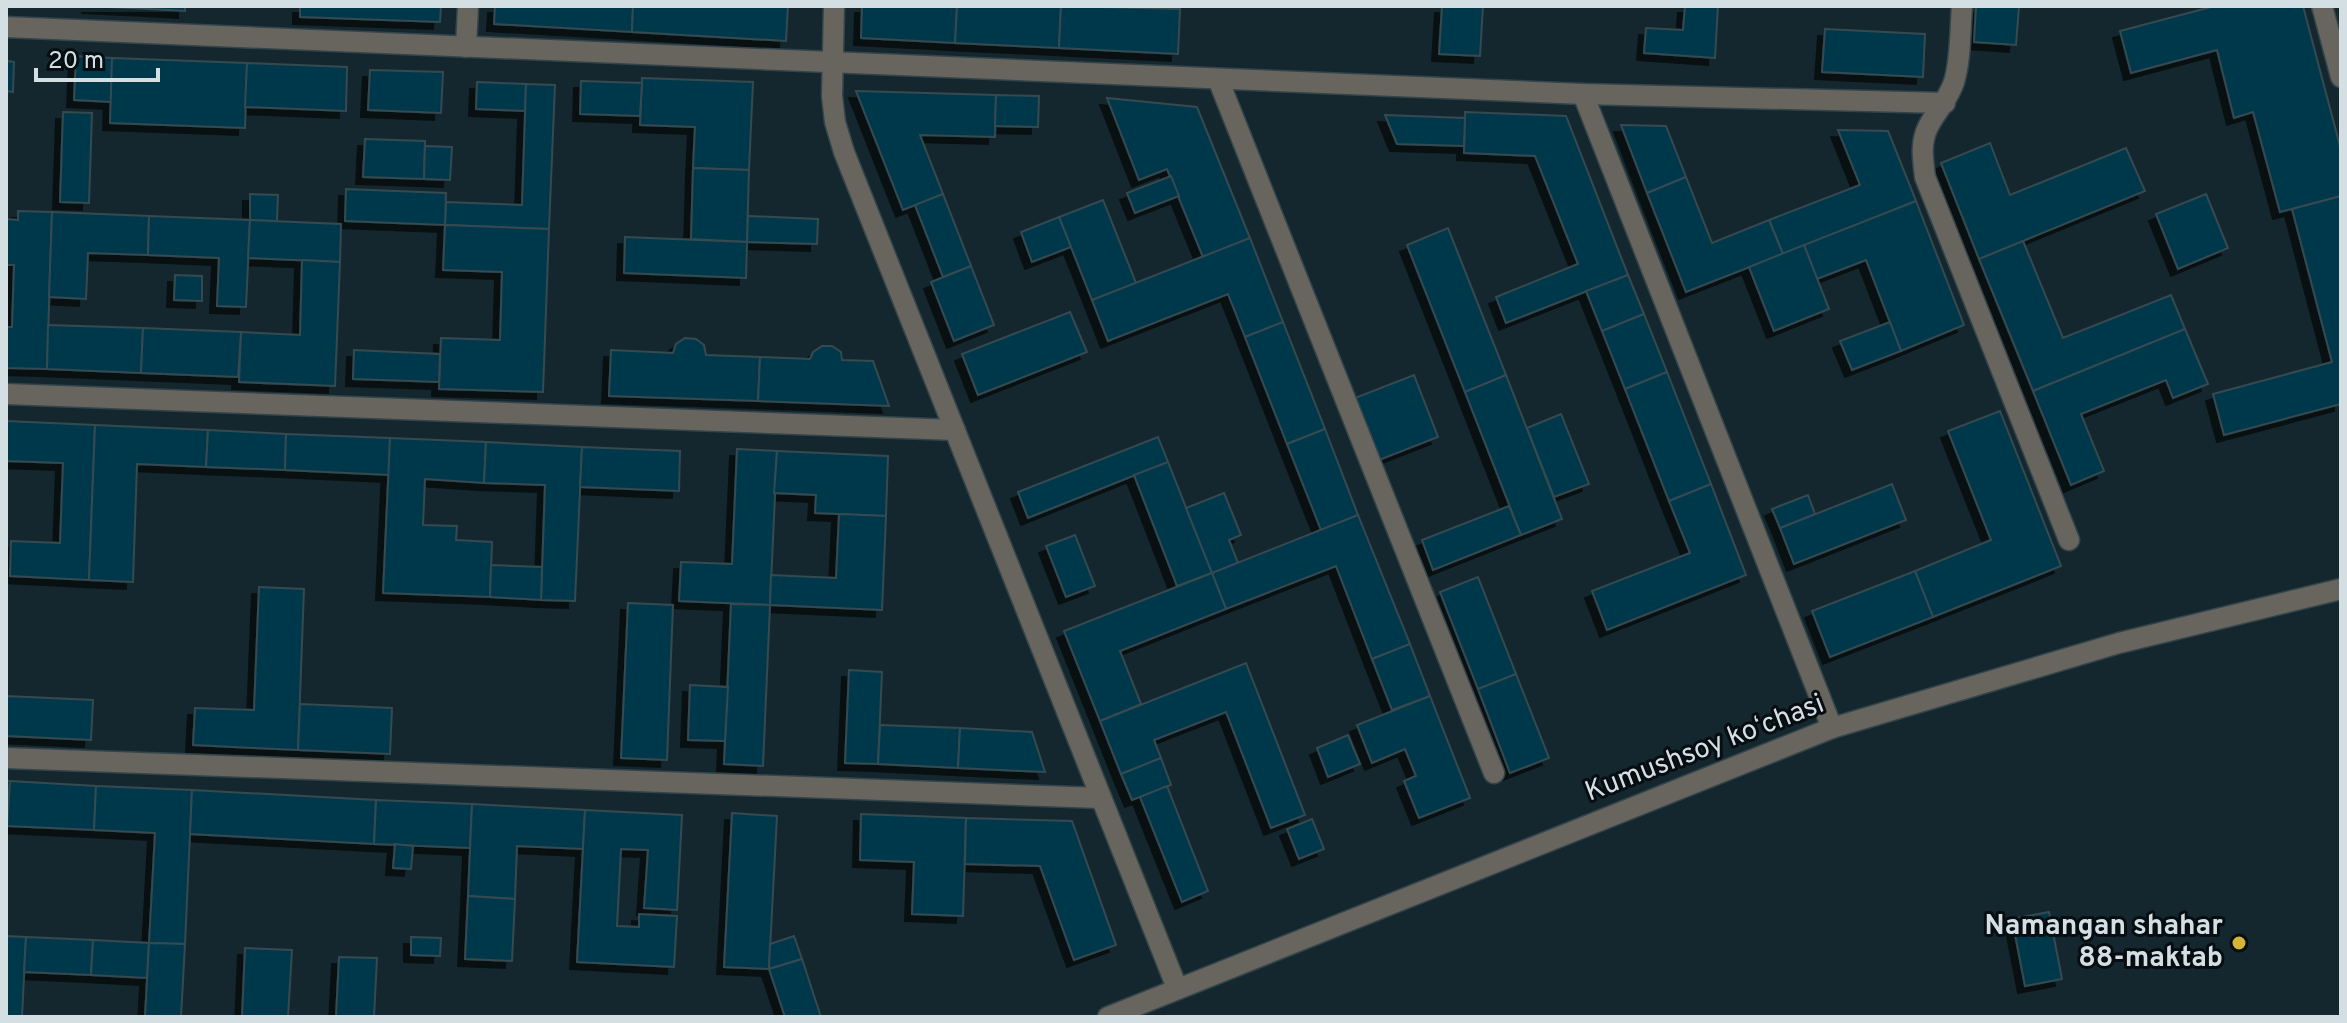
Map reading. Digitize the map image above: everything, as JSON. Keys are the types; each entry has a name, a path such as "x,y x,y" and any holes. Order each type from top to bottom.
{"street":[{"path":"466,47 468,6"},
{"path":"834,6 833,109 844,152 1177,988"},
{"path":"1962,6 1954,82 1945,103 1927,128 1922,148 1925,177 2069,540"},
{"path":"2322,6 2341,77"},
{"path":"6,27 1583,94 1945,103"},
{"path":"1218,79 1494,773"},
{"path":"1583,94 1832,728"},
{"path":"6,394 955,430"},
{"name":"Kumushsoy koʻchasi","path":"1108,1017 1832,728 2119,643 2341,589"},
{"path":"6,758 1101,798"}],"building":[{"path":"88,6 150,6 150,9"},
{"path":"150,6 185,6 185,11 150,9"},
{"path":"300,6 441,6 440,22 300,17"},
{"path":"495,6 633,6 632,32 494,24"},
{"path":"633,6 788,6 786,41 632,32"},
{"path":"862,6 957,6 955,43 861,38"},
{"path":"957,6 1061,6 1059,48 955,43"},
{"path":"1061,6 1180,9 1178,54 1059,48"},
{"path":"1442,6 1483,6 1480,56 1439,54"},
{"path":"1685,6 1718,6 1715,58 1644,53 1646,28 1683,30"},
{"path":"1976,6 2019,6 2016,45 1974,42"},
{"path":"2215,6 2303,6 2341,150 2341,196 2280,212 2253,112 2234,118 2217,50 2131,73 2120,31"},
{"path":"1825,29 1925,34 1923,77 1822,72"},
{"path":"76,56 112,58 111,102 74,100"},
{"path":"112,58 247,63 245,128 110,123"},
{"path":"6,61 14,62 13,92 6,91"},
{"path":"247,63 347,67 346,111 245,107"},
{"path":"370,70 443,72 441,113 368,110"},
{"path":"642,78 753,82 749,170 693,168 695,127 640,125"},
{"path":"581,81 642,83 640,116 580,114"},
{"path":"477,82 526,84 525,111 476,109"},
{"path":"526,84 555,85 549,229 445,225 446,202 522,205"},
{"path":"856,91 996,95 995,137 920,135 943,194 903,210"},
{"path":"996,95 1039,96 1038,127 995,126"},
{"path":"1107,98 1197,107 1250,238 1203,257 1167,169 1139,180"},
{"path":"63,112 92,113 89,203 60,202"},
{"path":"1465,112 1566,116 1628,275 1506,323 1496,297 1578,264 1535,156 1464,153"},
{"path":"1385,115 1465,118 1464,146 1397,144"},
{"path":"1621,125 1666,126 1686,177 1647,193"},
{"path":"1838,130 1888,131 1916,201 1783,254 1769,220 1860,185"},
{"path":"365,139 425,141 424,179 363,177"},
{"path":"1990,143 2010,195 2126,148 2145,191 1979,259 1941,163"},
{"path":"425,146 452,147 450,180 424,179"},
{"path":"693,168 749,170 747,242 691,239"},
{"path":"1171,176 1179,196 1135,213 1127,193"},
{"path":"1686,177 1712,243 1769,220 1783,254 1686,292 1647,193"},
{"path":"346,189 446,193 445,225 345,221"},
{"path":"250,194 278,195 277,221 250,220"},
{"path":"943,194 971,266 943,277 915,205"},
{"path":"2206,194 2228,248 2178,269 2156,214"},
{"path":"2341,196 2341,404 2224,435 2213,394 2332,362 2292,209"},
{"path":"1103,200 1136,283 1092,300 1059,217"},
{"path":"1916,201 1964,325 1901,351 1866,260 1817,279 1804,245"},
{"path":"18,211 52,212 47,369 6,368 6,327 12,327 14,265 6,265 6,219 18,220"},
{"path":"52,212 149,216 148,255 88,253 86,299 49,297"},
{"path":"149,216 250,220 246,307 217,306 219,258 148,255"},
{"path":"748,216 818,219 817,244 747,242"},
{"path":"1059,217 1071,247 1032,262 1021,232"},
{"path":"250,220 341,224 340,262 248,258"},
{"path":"445,225 549,229 543,392 439,389 441,338 500,340 502,272 443,270"},
{"path":"1448,228 1506,375 1465,392 1407,245"},
{"path":"625,237 747,242 746,278 624,273"},
{"path":"1250,238 1283,322 1245,337 1228,294 1108,341 1092,300"},
{"path":"2023,241 2063,338 2171,295 2185,329 2033,391 1979,259"},
{"path":"1804,245 1829,309 1774,331 1749,267"},
{"path":"302,260 340,262 335,386 239,382 241,332 300,335"},
{"path":"971,266 994,325 954,341 931,282"},
{"path":"175,275 202,276 202,301 174,300"},
{"path":"1628,275 1644,314 1602,331 1586,291"},
{"path":"1070,312 1087,352 978,395 962,354"},
{"path":"1644,314 1667,372 1625,389 1602,331"},
{"path":"1283,322 1325,429 1287,444 1245,337"},
{"path":"1890,322 1901,351 1852,370 1840,341"},
{"path":"48,325 143,328 141,373 47,369"},
{"path":"143,328 241,332 238,377 141,373"},
{"path":"2185,329 2208,384 2173,398 2166,380 2081,414 2104,471 2071,485 2033,391"},
{"path":"685,338 696,339 704,345 706,355 760,357 758,401 609,396 611,350 673,353 676,344"},
{"path":"822,346 832,346 841,352 842,360 873,361 889,406 758,401 760,357 810,359 813,352"},
{"path":"354,350 440,354 439,382 353,379"},
{"path":"1667,372 1711,484 1669,501 1625,389"},
{"path":"1414,375 1438,437 1379,460 1355,398"},
{"path":"1506,375 1562,519 1521,535 1465,392"},
{"path":"2000,411 2061,566 1933,617 1915,571 1991,540 1948,431"},
{"path":"1561,414 1589,484 1554,497 1527,428"},
{"path":"6,421 95,425 89,580 10,576 11,541 60,543 63,463 6,461"},
{"path":"95,425 208,430 206,467 137,464 133,582 89,580"},
{"path":"1325,429 1358,515 1321,530 1287,444"},
{"path":"208,430 286,434 285,470 206,467"},
{"path":"286,434 390,438 389,475 285,470"},
{"path":"1158,437 1168,462 1028,518 1018,492"},
{"path":"390,438 486,442 484,483 425,479 423,525 457,526 456,540 492,542 490,597 383,593"},
{"path":"486,442 582,447 575,601 541,600 545,485 484,483"},
{"path":"582,447 680,451 679,491 580,487"},
{"path":"737,449 777,451 770,605 679,601 681,562 732,564"},
{"path":"777,451 888,456 886,516 815,513 816,495 774,493"},
{"path":"1168,462 1212,573 1177,586 1134,475"},
{"path":"1711,484 1746,575 1607,630 1592,591 1690,553 1669,501"},
{"path":"1892,484 1906,520 1794,564 1780,528"},
{"path":"1224,493 1241,535 1229,540 1238,563 1212,573 1186,508"},
{"path":"1808,495 1815,514 1780,528 1772,509"},
{"path":"1509,506 1521,535 1433,570 1422,540"},
{"path":"839,514 886,516 882,610 770,605 771,575 836,578"},
{"path":"1358,515 1410,644 1372,659 1336,566 1226,609 1212,573"},
{"path":"1075,535 1095,586 1066,597 1046,546"},
{"path":"491,565 542,567 541,600 490,597"},
{"path":"1915,571 1933,617 1830,657 1812,611"},
{"path":"1212,573 1226,609 1120,651 1141,704 1100,721 1064,631"},
{"path":"1478,577 1516,674 1478,689 1440,592"},
{"path":"259,587 304,589 298,750 193,745 195,708 254,710"},
{"path":"628,603 673,605 667,760 621,758"},
{"path":"731,604 770,605 763,766 724,764"},
{"path":"1410,644 1430,696 1392,710 1372,659"},
{"path":"1246,663 1305,815 1271,828 1226,712 1154,740 1161,758 1121,774 1100,721"},
{"path":"849,670 882,672 878,764 845,763"},
{"path":"1516,674 1549,758 1510,773 1478,689"},
{"path":"690,685 728,687 725,741 688,740"},
{"path":"6,696 93,700 91,740 6,736"},
{"path":"1430,696 1470,798 1419,818 1404,781 1416,776 1405,749 1372,763 1357,725"},
{"path":"300,704 392,708 390,754 298,750"},
{"path":"880,725 960,728 958,768 878,764"},
{"path":"960,728 1032,732 1045,772 958,768"},
{"path":"1348,735 1360,764 1328,777 1317,748"},
{"path":"1161,758 1171,785 1132,800 1121,774"},
{"path":"6,781 10,781 7,826 6,826"},
{"path":"10,781 96,786 94,830 7,826"},
{"path":"96,786 192,790 185,944 149,943 155,833 94,830"},
{"path":"1167,786 1208,891 1182,902 1140,797"},
{"path":"192,790 376,800 374,844 190,834"},
{"path":"376,800 472,804 470,848 374,844"},
{"path":"472,804 585,810 583,849 517,846 515,899 468,896"},
{"path":"585,810 682,815 677,910 644,908 648,850 621,849 617,926 639,927 639,914 677,916 674,967 577,962"},
{"path":"732,813 777,816 769,969 724,967"},
{"path":"861,814 966,818 963,916 912,914 914,862 860,860"},
{"path":"966,818 1072,821 1116,945 1074,960 1040,866 965,864"},
{"path":"1312,819 1324,849 1299,859 1287,829"},
{"path":"395,844 413,846 411,869 393,868"},
{"path":"468,896 515,899 512,961 465,959"},
{"path":"2049,912 2062,979 2025,986 2012,919"},
{"path":"6,936 26,937 22,1017 6,1017"},
{"path":"794,936 802,959 769,969 770,944"},
{"path":"26,937 93,940 91,975 24,972"},
{"path":"411,937 441,938 440,956 411,955"},
{"path":"93,940 149,943 147,978 91,975"},
{"path":"149,943 185,944 181,1017 145,1017"},
{"path":"245,948 292,950 288,1017 242,1017"},
{"path":"339,957 377,958 374,1017 336,1017"},
{"path":"802,959 821,1017 785,1017 769,969"}],"place":[{"name":"Namangan shahar 88-maktab","path":"2239,943"}]}
